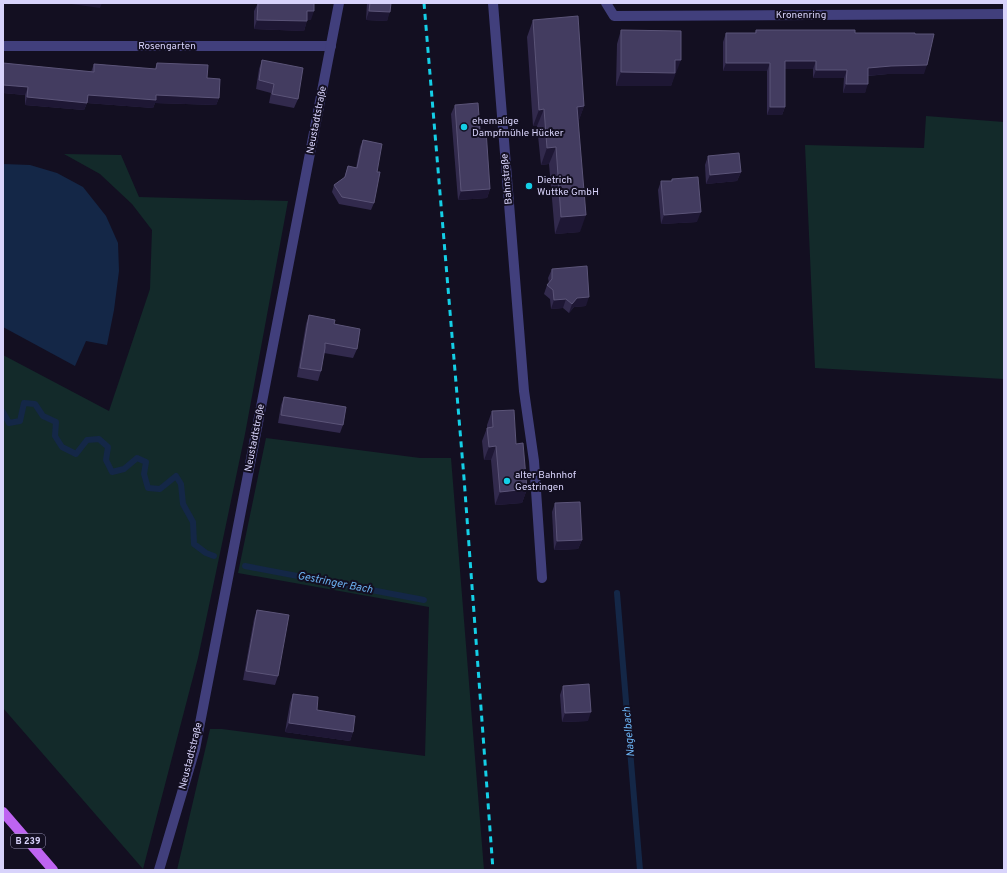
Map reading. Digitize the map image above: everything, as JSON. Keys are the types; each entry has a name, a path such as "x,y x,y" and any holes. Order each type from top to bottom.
{"main road":[{"name":"B 239","path":"3,812 53,870"}],"street":[{"name":"Neustadtstraße","path":"159,870 195,749 339,3"},
{"name":"Bahnstraße","path":"493,3 524,391 534,461 542,578"},
{"name":"Kronenring","path":"606,3 614,16 1004,14"},
{"name":"Rosengarten","path":"3,46 331,46"}],"green space":[{"path":"926,116 1004,122 1004,379 815,368 805,145 924,148"},
{"path":"64,154 121,155 139,197 288,201 245,434 198,658 143,869 3,708 3,355 109,411 150,289 152,230 132,204 100,174"},
{"path":"266,438 420,458 451,458 484,870 177,870 210,729 222,729 425,756 429,607 238,573"}],"water":[{"path":"3,164 30,165 57,173 83,187 106,216 118,243 119,271 114,310 107,345 86,341 75,366 3,327"}],"building":[{"path":"258,3 314,3 314,11 307,11 307,21 257,20"},
{"path":"370,3 391,3 390,12 369,11"},
{"path":"578,16 584,106 577,107 586,215 561,217 556,147 547,148 544,109 539,110 533,20"},
{"path":"621,30 681,31 681,60 675,60 675,73 621,72"},
{"path":"756,30 855,30 855,33 934,34 927,65 868,68 868,84 846,84 847,70 816,70 816,61 785,61 785,107 770,107 770,63 726,63 726,33 756,33"},
{"path":"262,60 303,68 298,99 272,94 274,84 259,80"},
{"path":"3,63 94,72 94,64 156,69 157,63 208,65 207,78 220,79 219,98 156,95 156,100 88,95 87,103 27,97 28,87 3,85"},
{"path":"478,103 480,130 486,130 490,189 461,191 455,105"},
{"path":"363,140 382,144 377,172 380,172 374,203 342,197 334,185 345,177 348,166 357,168"},
{"path":"739,153 741,172 710,175 708,156"},
{"path":"698,177 701,212 664,215 661,181"},
{"path":"587,266 589,297 577,298 572,304 566,299 554,300 553,290 547,285 552,279 552,269"},
{"path":"309,315 335,320 334,324 360,329 357,349 325,343 321,371 300,368"},
{"path":"284,397 346,407 343,425 281,415"},
{"name":"alter Bahnhof Gestringen","path":"514,410 516,444 523,443 527,489 500,492 496,446 489,447 487,428 493,427 492,411"},
{"path":"580,502 582,540 557,541 555,503"},
{"path":"257,610 289,615 278,676 246,671"},
{"path":"589,684 591,712 565,713 563,686"},
{"path":"293,694 318,697 317,710 355,716 353,732 289,723"}],"waterway":[{"name":"Gestringer Bach","path":"3,412 9,423 20,421 24,403 35,404 43,416 56,422 55,436 62,447 76,454 87,440 99,439 108,447 106,460 112,472 124,469 137,458 146,462 144,474 148,488 160,489 176,476 181,484 183,504 193,522 194,544 206,553 214,556"},
{"name":"Gestringer Bach","path":"245,566 424,600"},
{"name":"Nagelbach","path":"617,593 640,870"}],"railway":[{"path":"424,3 464,478 493,870"}],"place":[{"name":"ehemalige Dampfmühle Hücker","path":"464,127"},
{"name":"Dietrich Wuttke GmbH","path":"529,186"},
{"name":"alter Bahnhof Gestringen","path":"507,481"}]}
